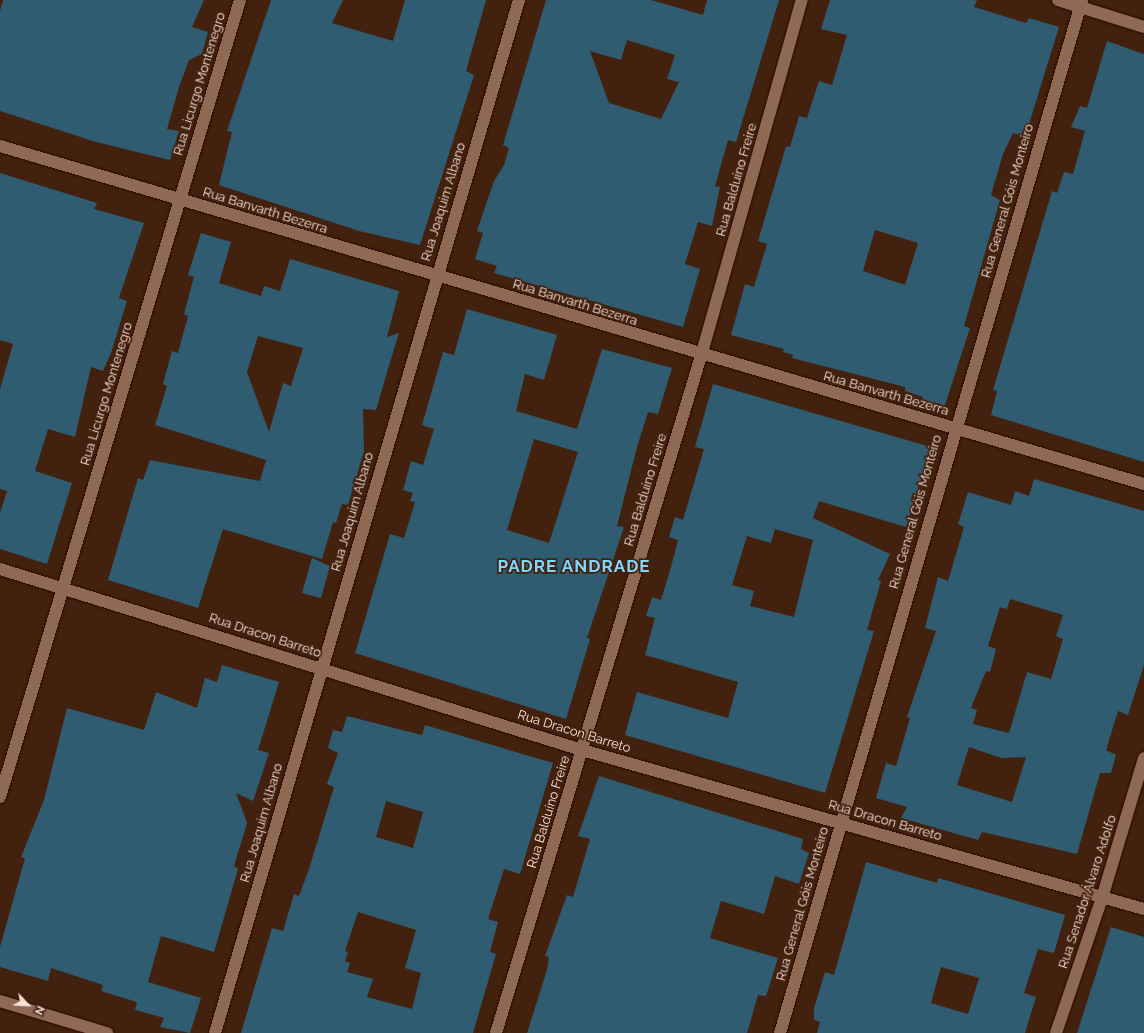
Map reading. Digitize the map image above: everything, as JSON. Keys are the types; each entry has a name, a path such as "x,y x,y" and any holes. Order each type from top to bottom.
{"street":[{"name":"Rua Licurgo Montenegro","path":"0,797 240,0"},
{"name":"Rua Joaquim Albano","path":"215,1033 519,0"},
{"name":"Rua Balduíno Freire","path":"496,1033 701,356 802,0"},
{"path":"1058,0 1081,3 1144,27"},
{"name":"Rua General Góis Monteiro","path":"780,1033 955,428 1081,3"},
{"name":"Rua Banvarth Bezerra","path":"0,146 701,356 955,428 1144,484"},
{"name":"Rua Dracon Barreto","path":"0,569 63,587 582,750 1144,909"},
{"name":"Rua Senador Álvaro Adolfo","path":"1056,1033 1102,898 1144,758"},
{"path":"0,1001 107,1033"}],"building":[{"path":"3,0 204,0 192,27 208,32 202,54 189,60 179,87 167,129 179,131 170,160 96,142 0,111 0,11"},
{"path":"271,0 343,0 332,23 393,41 405,0 486,0 466,71 474,75 420,245 359,231 219,185 232,132 227,131"},
{"path":"546,0 651,0 703,15 707,0 779,0 736,142 728,140 715,186 720,187 712,226 698,222 685,264 700,269 683,327 494,273 497,266 475,259 483,233 477,231 494,181 504,165 509,148 503,145","holes":["627,40 675,55 667,79 679,82 661,119 609,103 590,51 621,60"]},
{"path":"830,0 977,0 974,7 1026,23 1029,18 1059,27 1025,137 1013,133 1003,154 991,195 1000,200 964,326 970,328 944,408 922,401 923,397 905,391 905,387 792,358 793,355 783,352 784,349 731,335 745,284 754,287 767,244 758,241 786,146 790,147 799,116 807,118 819,81 832,85 847,35 821,29","holes":["875,230 918,243 905,285 863,271"]},
{"path":"1107,41 1144,54 1144,462 991,415 997,391 993,390 1052,191 1057,193 1064,172 1073,174 1085,131 1071,127 1080,106 1087,108"},
{"path":"0,173 97,203 94,209 144,223 119,298 127,301 111,353 103,371 91,367 75,437 48,429 35,471 72,483 47,564 0,549 0,513 7,491 0,489 0,389 13,344 0,340"},
{"path":"201,233 231,242 219,283 261,296 264,286 280,291 290,259 399,291 387,337 399,333 376,410 363,409 364,451 348,505 342,504 336,523 333,522 322,559 223,529 198,608 108,580 138,478 143,480 150,460 260,481 266,460 155,425 167,386 163,384 172,351 178,353 188,316 184,314 194,277 188,275","holes":["258,336 303,348 291,386 283,383 269,432 247,372"]},
{"path":"467,309 557,335 544,380 525,374 516,411 577,429 602,349 672,368 658,414 648,412 637,447 617,526 624,527 587,638 590,639 566,719 355,653 390,534 404,538 415,502 410,501 413,493 403,490 411,461 423,465 434,429 422,425 443,352 454,355","holes":["534,439 578,452 549,543 507,530"]},
{"path":"713,384 931,447 906,527 819,501 813,518 890,554 878,580 881,581 867,630 874,631 825,793 625,735 637,692 728,718 738,682 645,655 655,618 646,616 652,597 661,600 678,540 669,537 675,517 683,520 704,449 695,447","holes":["775,529 813,540 794,617 750,606 754,591 732,585 747,536 771,543"]},
{"path":"1034,479 1144,511 1144,665 1128,715 1118,711 1106,750 1116,755 1111,773 1100,773 1077,854 982,832 978,840 901,818 907,807 876,798 886,763 896,766 910,718 907,717 936,631 925,628 938,577 948,581 964,527 958,524 968,492 1011,505 1015,491 1029,496","holes":["1010,599 1063,615 1056,636 1063,639 1051,679 1027,672 1009,733 973,724 977,710 971,708 986,671 990,672 996,649 988,646 1000,607 1007,609","969,747 1001,758 1026,757 1012,802 957,785"]},
{"path":"312,558 330,566 321,598 302,593"},
{"path":"222,665 279,682 258,750 269,753 253,801 236,793 247,823 234,866 238,869 214,952 161,936 148,982 201,998 190,1033 160,1027 164,1018 135,1010 137,1002 101,991 103,985 51,968 48,981 0,967 0,947 25,858 21,857 44,800 67,708 144,730 156,692 197,708 205,678 217,682"},
{"path":"347,716 422,735 425,725 553,763 520,874 504,869 488,919 498,922 490,952 496,954 473,1033 241,1033 272,928 283,931 294,894 299,896 309,869 334,787 327,784 338,753 328,748 333,730 342,732","holes":["386,801 423,812 413,848 376,837","358,912 416,930 405,968 421,973 412,1009 367,997 373,979 347,972 350,963 345,961 348,952 345,951"]},
{"path":"599,776 803,839 801,849 809,853 799,884 775,876 764,914 721,901 710,938 778,958 766,996 758,995 747,1033 527,1033 547,970 549,957 545,956 567,895 573,897 590,839 578,836"},
{"path":"866,862 937,883 938,878 1065,915 1054,953 1038,949 1024,993 1036,997 1025,1033 817,1033 820,1022 814,1020 814,1008 825,972 834,975","holes":["941,967 979,978 968,1014 931,1003"]},
{"path":"1111,927 1144,937 1144,1033 1077,1033"}],"district":[{"name":"PADRE ANDRADE","path":"574,567"}]}
